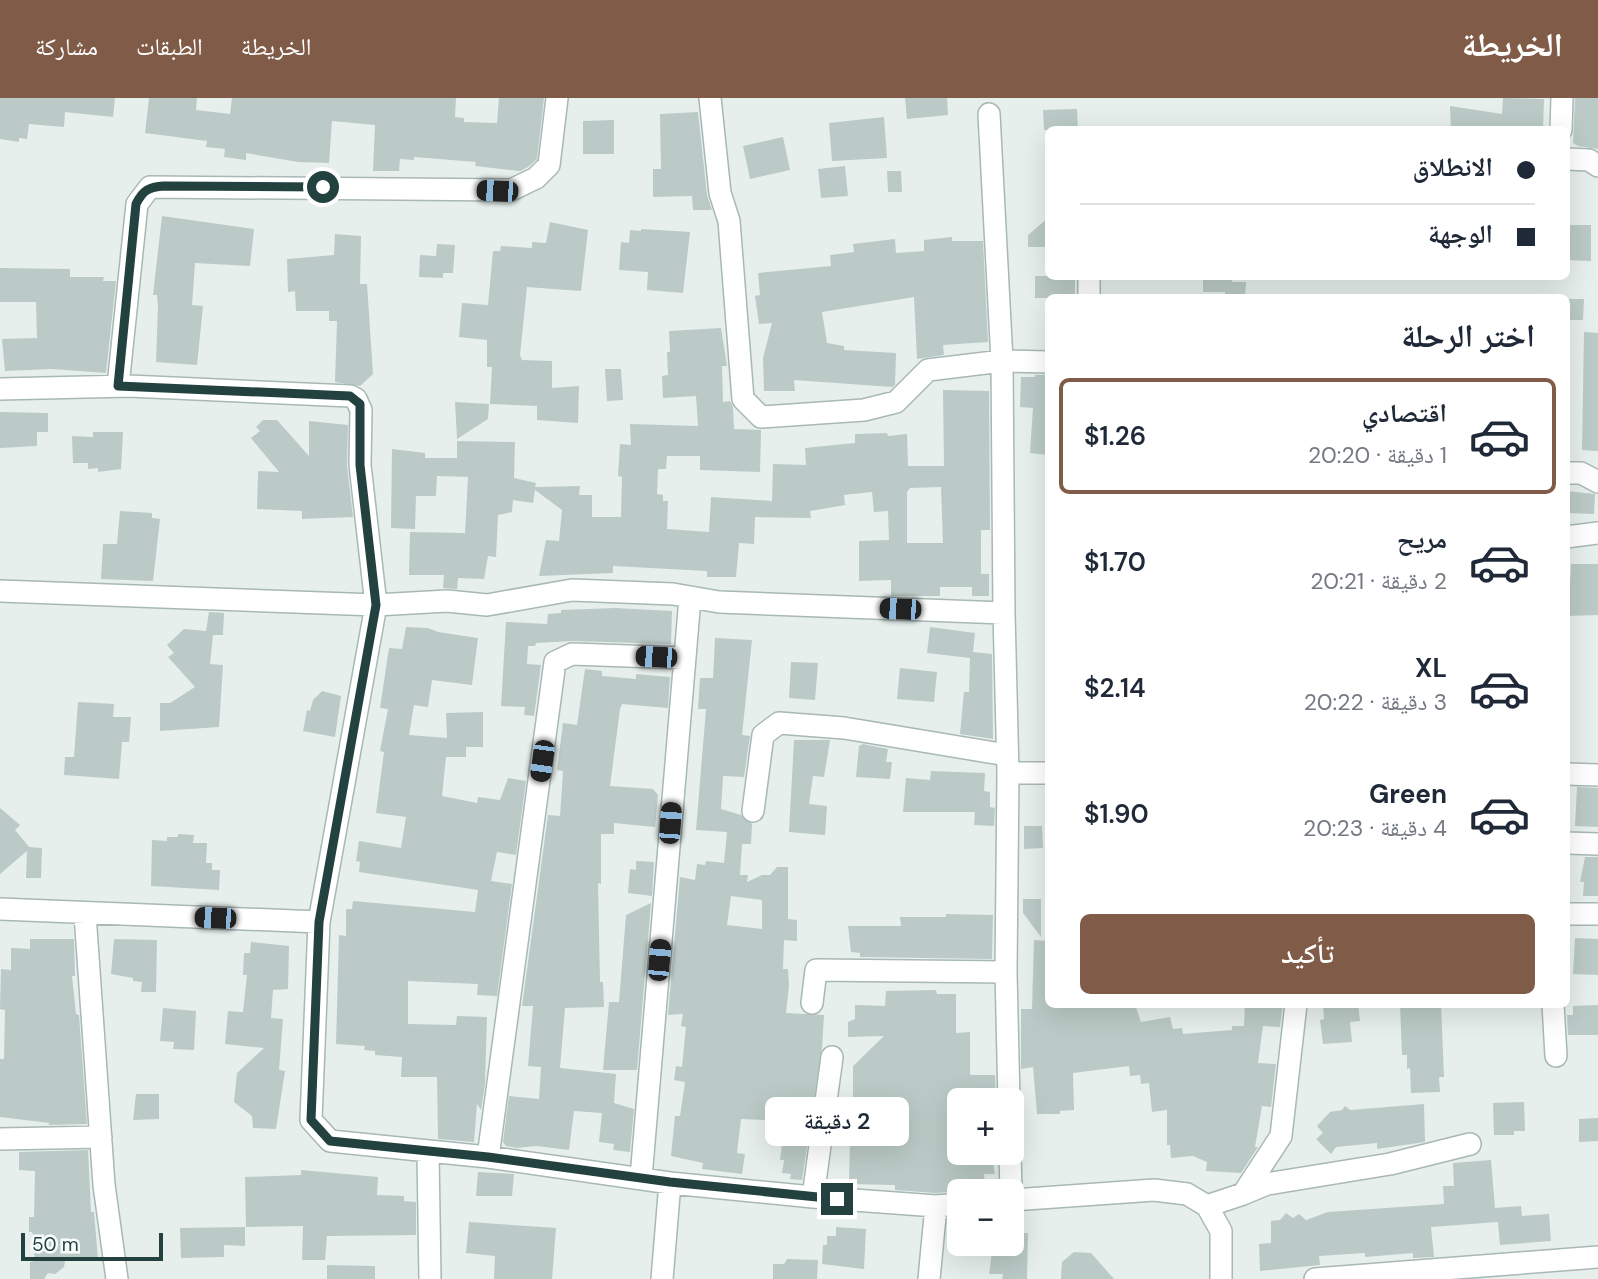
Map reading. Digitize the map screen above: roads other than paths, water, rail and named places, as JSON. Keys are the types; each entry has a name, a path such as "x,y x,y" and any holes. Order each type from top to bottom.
{"street":[{"path":"118,386 136,204 150,187 510,190 536,178 549,166 557,98"},
{"path":"710,98 720,193 729,221 743,399 761,417 864,410 896,402 928,370 1002,361 1045,362"},
{"path":"1561,126 1562,98"},
{"path":"989,114 1002,361 1009,1088"},
{"path":"1570,159 1589,160 1598,166"},
{"path":"0,389 118,386 350,396 356,399 361,410 360,465 376,605 319,922 311,1120 330,1141 488,1157 670,1182 813,1197 947,1205"},
{"path":"1570,472 1581,473 1598,482"},
{"path":"1570,536 1598,533"},
{"path":"0,591 376,605 447,601 487,605 572,590 673,594 719,602 1003,613"},
{"path":"641,1178 690,598"},
{"path":"488,1157 555,662 572,654 684,659"},
{"path":"753,811 763,735 779,723 844,728 1045,772"},
{"path":"1570,774 1598,775"},
{"path":"1570,843 1598,844"},
{"path":"0,908 85,914 319,922"},
{"path":"85,914 100,1137 117,1279"},
{"path":"1570,914 1598,915"},
{"path":"813,1003 816,970 1006,972"},
{"path":"1243,1194 1281,1136 1296,1008"},
{"path":"1553,1008 1556,1056"},
{"path":"813,1197 832,1057"},
{"path":"0,1139 100,1137"},
{"path":"1207,1206 1267,1184 1390,1164 1470,1143"},
{"path":"428,1153 430,1279"},
{"path":"662,1279 670,1182"},
{"path":"1024,1199 1154,1190 1187,1194 1207,1206 1221,1231 1220,1279"},
{"path":"929,1279 936,1206"},
{"path":"1315,1279 1573,1269 1598,1257"}]}
